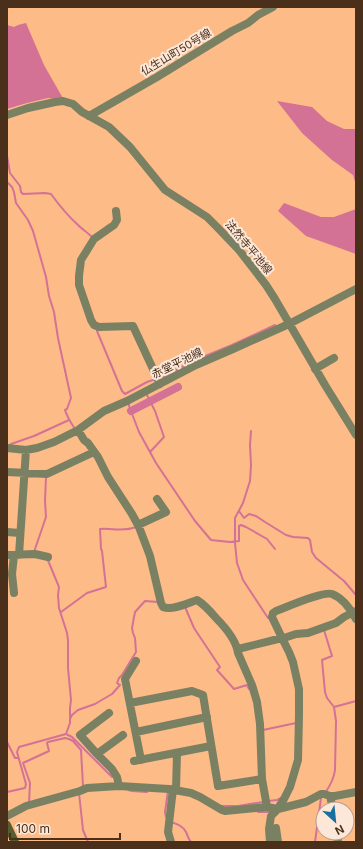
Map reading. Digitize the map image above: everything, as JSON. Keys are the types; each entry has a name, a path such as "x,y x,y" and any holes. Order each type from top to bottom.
{"main road":[{"path":"7,825 15,842"}],"street":[{"name":"仏生山町50号線","path":"85,114 157,77 273,7"},
{"name":"法然寺平池線","path":"7,115 28,108 55,102 63,101 73,104 85,114 109,127 130,147 165,190 207,217 217,226 257,273 275,299 315,369 356,435"},
{"path":"116,211 117,220 114,225 94,238 81,260 79,286 94,325 99,327 133,326 160,384"},
{"name":"赤堂平池線","path":"7,448 26,450 54,442 78,430 104,411 127,401 196,365 289,324 356,289"},
{"path":"315,369 334,358"},
{"path":"78,430 94,452 138,525 150,556 163,607 166,609 185,605 197,600 207,606 228,631 238,649 238,653 252,685 257,702 260,724 262,779 267,807"},
{"path":"14,593 12,574 13,555 20,533 26,450"},
{"path":"7,472 47,474 94,452"},
{"path":"138,525 166,512 157,499"},
{"path":"7,532 20,533"},
{"path":"13,555 35,554 48,557"},
{"path":"238,649 282,638 284,638 296,634 308,633 336,624 344,617 355,614 344,603 331,594 326,593 276,611 272,617 282,638 289,652 294,666 299,689 299,716 298,760 290,787 278,809 271,816 269,829 270,842"},
{"path":"136,661 125,679 136,732 138,760 211,746"},
{"path":"130,703 192,690 203,695 218,786 262,779"},
{"path":"109,713 80,735 112,769 117,776 119,786"},
{"path":"136,732 207,717"},
{"path":"97,754 123,735"},
{"path":"171,842 168,832 174,790 177,753"},
{"path":"7,816 26,806 87,788 119,786 174,790 200,797 222,810 267,807 278,809 306,802 321,794 335,796 356,792"},
{"path":"330,796 331,801"},
{"path":"276,828 278,842"}],"shaded area":[{"path":"26,23 44,65 64,100 48,98 7,109 7,25 14,27"},
{"path":"277,101 312,107 327,121 344,129 356,129 356,185 353,175 332,160 302,133"},
{"path":"284,203 321,217 334,217 356,209 356,254 306,236 278,211"}],"waterway":[{"path":"7,156 10,173 20,186 23,194 51,194 71,218 92,237"},
{"path":"7,182 12,187 16,203 28,220 33,231 46,277 71,398 67,409 65,410 75,429"},
{"path":"160,377 163,378 174,369 177,370 186,364 275,325"},
{"path":"97,329 122,391 125,394 147,382 156,379"},
{"path":"131,411 178,387"},
{"path":"146,393 155,411 164,437 150,452"},
{"path":"129,402 129,406 139,432 156,463 195,521 211,540 230,542 239,541 239,526 241,525 267,539 275,549"},
{"path":"10,445 69,420"},
{"path":"251,431 250,481 243,503 235,518 235,543 237,563 243,580 269,618"},
{"path":"34,552 46,517 46,477"},
{"path":"239,511 244,518 249,514 256,516 286,535 308,538 310,540 312,552 316,558 344,581 356,595"},
{"path":"61,612 87,593 106,587 100,529 122,530 136,527"},
{"path":"47,558 59,587 59,608 68,640 68,668 71,700 70,723 66,734"},
{"path":"70,719 78,710 95,704 112,694 120,685 117,683 119,678 136,652 135,638 132,628 135,612 145,601 158,602"},
{"path":"185,607 194,628 220,667 217,670 234,689 247,685 249,689"},
{"path":"324,630 332,656 322,660 325,692 327,698 334,707 356,701"},
{"path":"325,793 332,782 335,770 336,721 334,707"},
{"path":"263,730 296,723"},
{"path":"7,792 25,788 26,784 17,752 19,747 66,734 72,737 112,777"},
{"path":"29,803 30,783 23,763 49,751 48,742 65,738 73,741 81,750 83,786"},
{"path":"7,742 15,758 18,758"},
{"path":"128,790 147,792"},
{"path":"166,817 165,812 168,791"},
{"path":"79,793 83,830 88,842"},
{"path":"268,801 281,798"},
{"path":"315,842 321,798"},
{"path":"222,806 238,806 263,802"},
{"path":"258,812 270,812"},
{"path":"171,822 178,824 183,828 191,842"}]}
